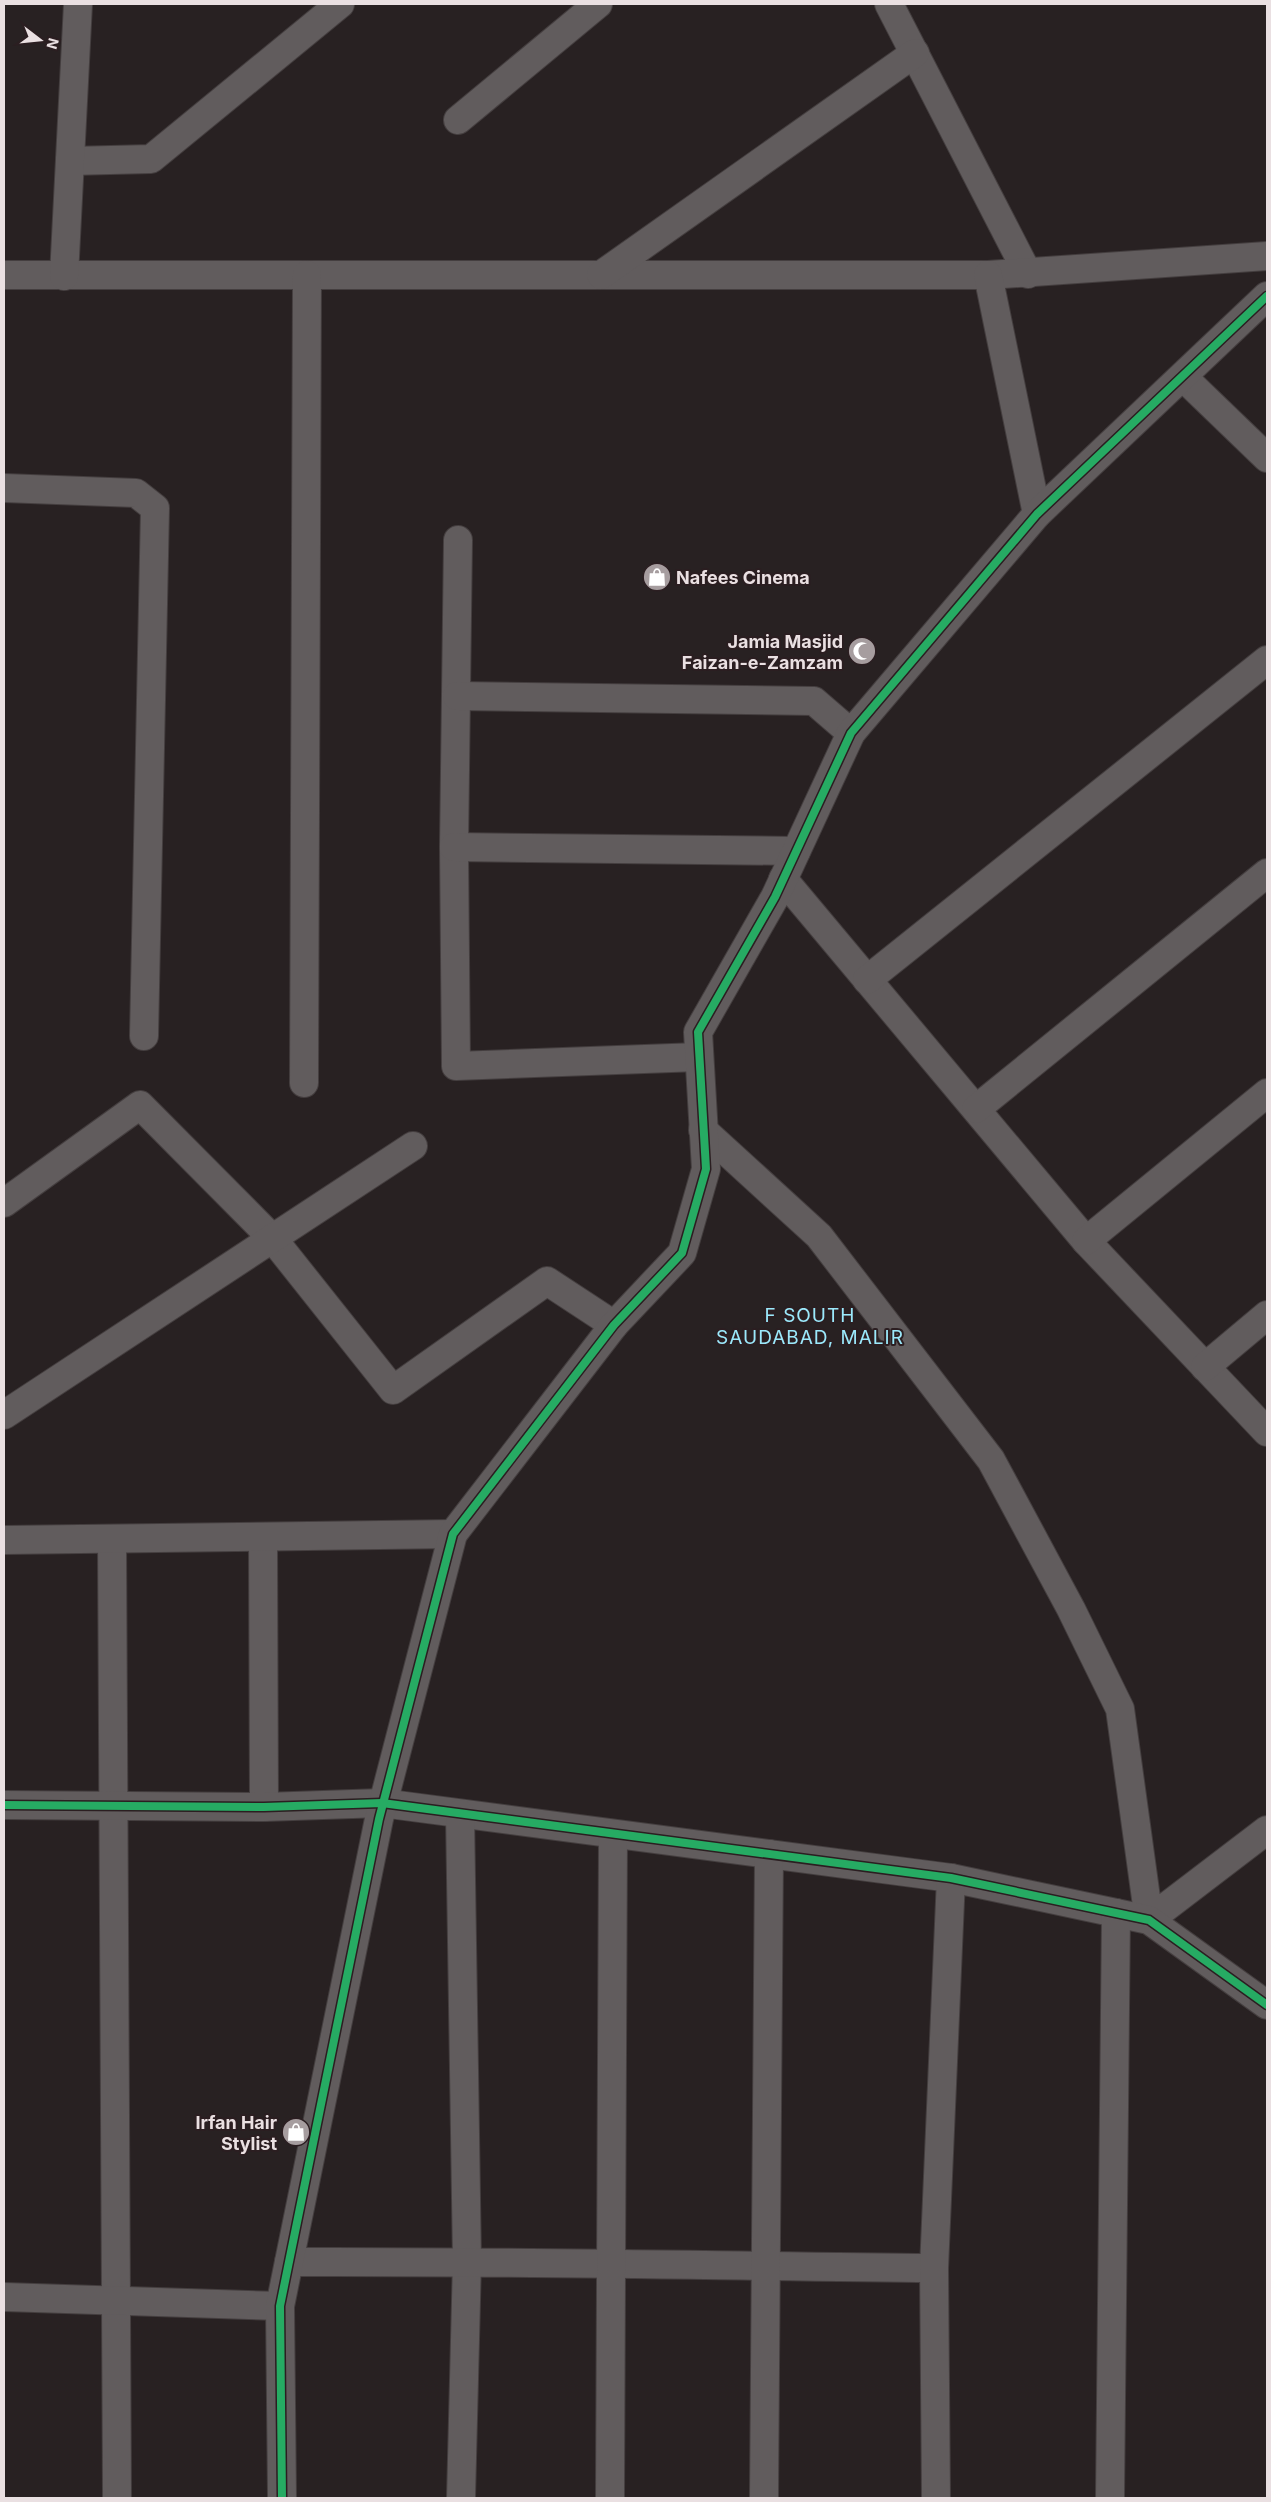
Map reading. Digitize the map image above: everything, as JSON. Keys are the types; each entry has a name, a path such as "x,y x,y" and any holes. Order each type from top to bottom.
{"street":[{"path":"64,276 78,4"},
{"path":"70,161 151,159 340,4"},
{"path":"458,120 598,4"},
{"path":"889,4 1028,274"},
{"path":"601,275 915,53"},
{"path":"4,275 988,275 1028,274 1267,256"},
{"path":"988,275 1037,514"},
{"path":"304,1083 307,276"},
{"path":"282,2498 280,2306 382,1803 453,1534 614,1325 682,1253 706,1169 698,1032 783,879 851,733 1037,514 1267,296"},
{"path":"1183,377 1267,458"},
{"path":"4,488 136,493 155,508 144,1036"},
{"path":"458,540 458,696 454,847 456,1066 699,1056"},
{"path":"867,980 1267,660"},
{"path":"458,696 814,701 851,733"},
{"path":"454,847 796,851"},
{"path":"976,1109 1267,873"},
{"path":"783,879 1086,1241 1267,1432"},
{"path":"1086,1241 1267,1093"},
{"path":"4,1203 140,1105 273,1239 393,1390 547,1281 614,1325"},
{"path":"704,1130 819,1236 991,1460 1072,1609 1120,1708 1149,1920"},
{"path":"4,1415 413,1146"},
{"path":"1205,1367 1267,1315"},
{"path":"4,1540 453,1534"},
{"path":"263,1537 264,1807"},
{"path":"112,1539 117,2498"},
{"path":"4,1805 264,1807 382,1803 951,1878 1149,1920 1267,2005"},
{"path":"460,1814 467,2261 461,2498"},
{"path":"1149,1920 1267,1830"},
{"path":"610,2498 613,1834"},
{"path":"764,2498 769,1854"},
{"path":"936,2498 934,2268 951,1878"},
{"path":"1110,2498 1116,1913"},
{"path":"289,2262 467,2261 610,2265 934,2268"},
{"path":"4,2297 280,2306"}],"cycle path":[{"path":"282,2498 280,2306 379,1819 453,1534 614,1325 682,1253 706,1169 698,1032 775,897 851,733 1037,514 1267,296"},
{"path":"4,1805 264,1807 382,1803 951,1878 1149,1920 1267,2005"}],"place":[{"name":"Nafees Cinema","path":"657,577"},
{"name":"Jamia Masjid Faizan-e-Zamzam","path":"862,651"},
{"name":"Irfan Hair Stylist","path":"296,2132"}],"district":[{"name":"F SOUTH SAUDABAD, MALIR","path":"810,1326"}]}
